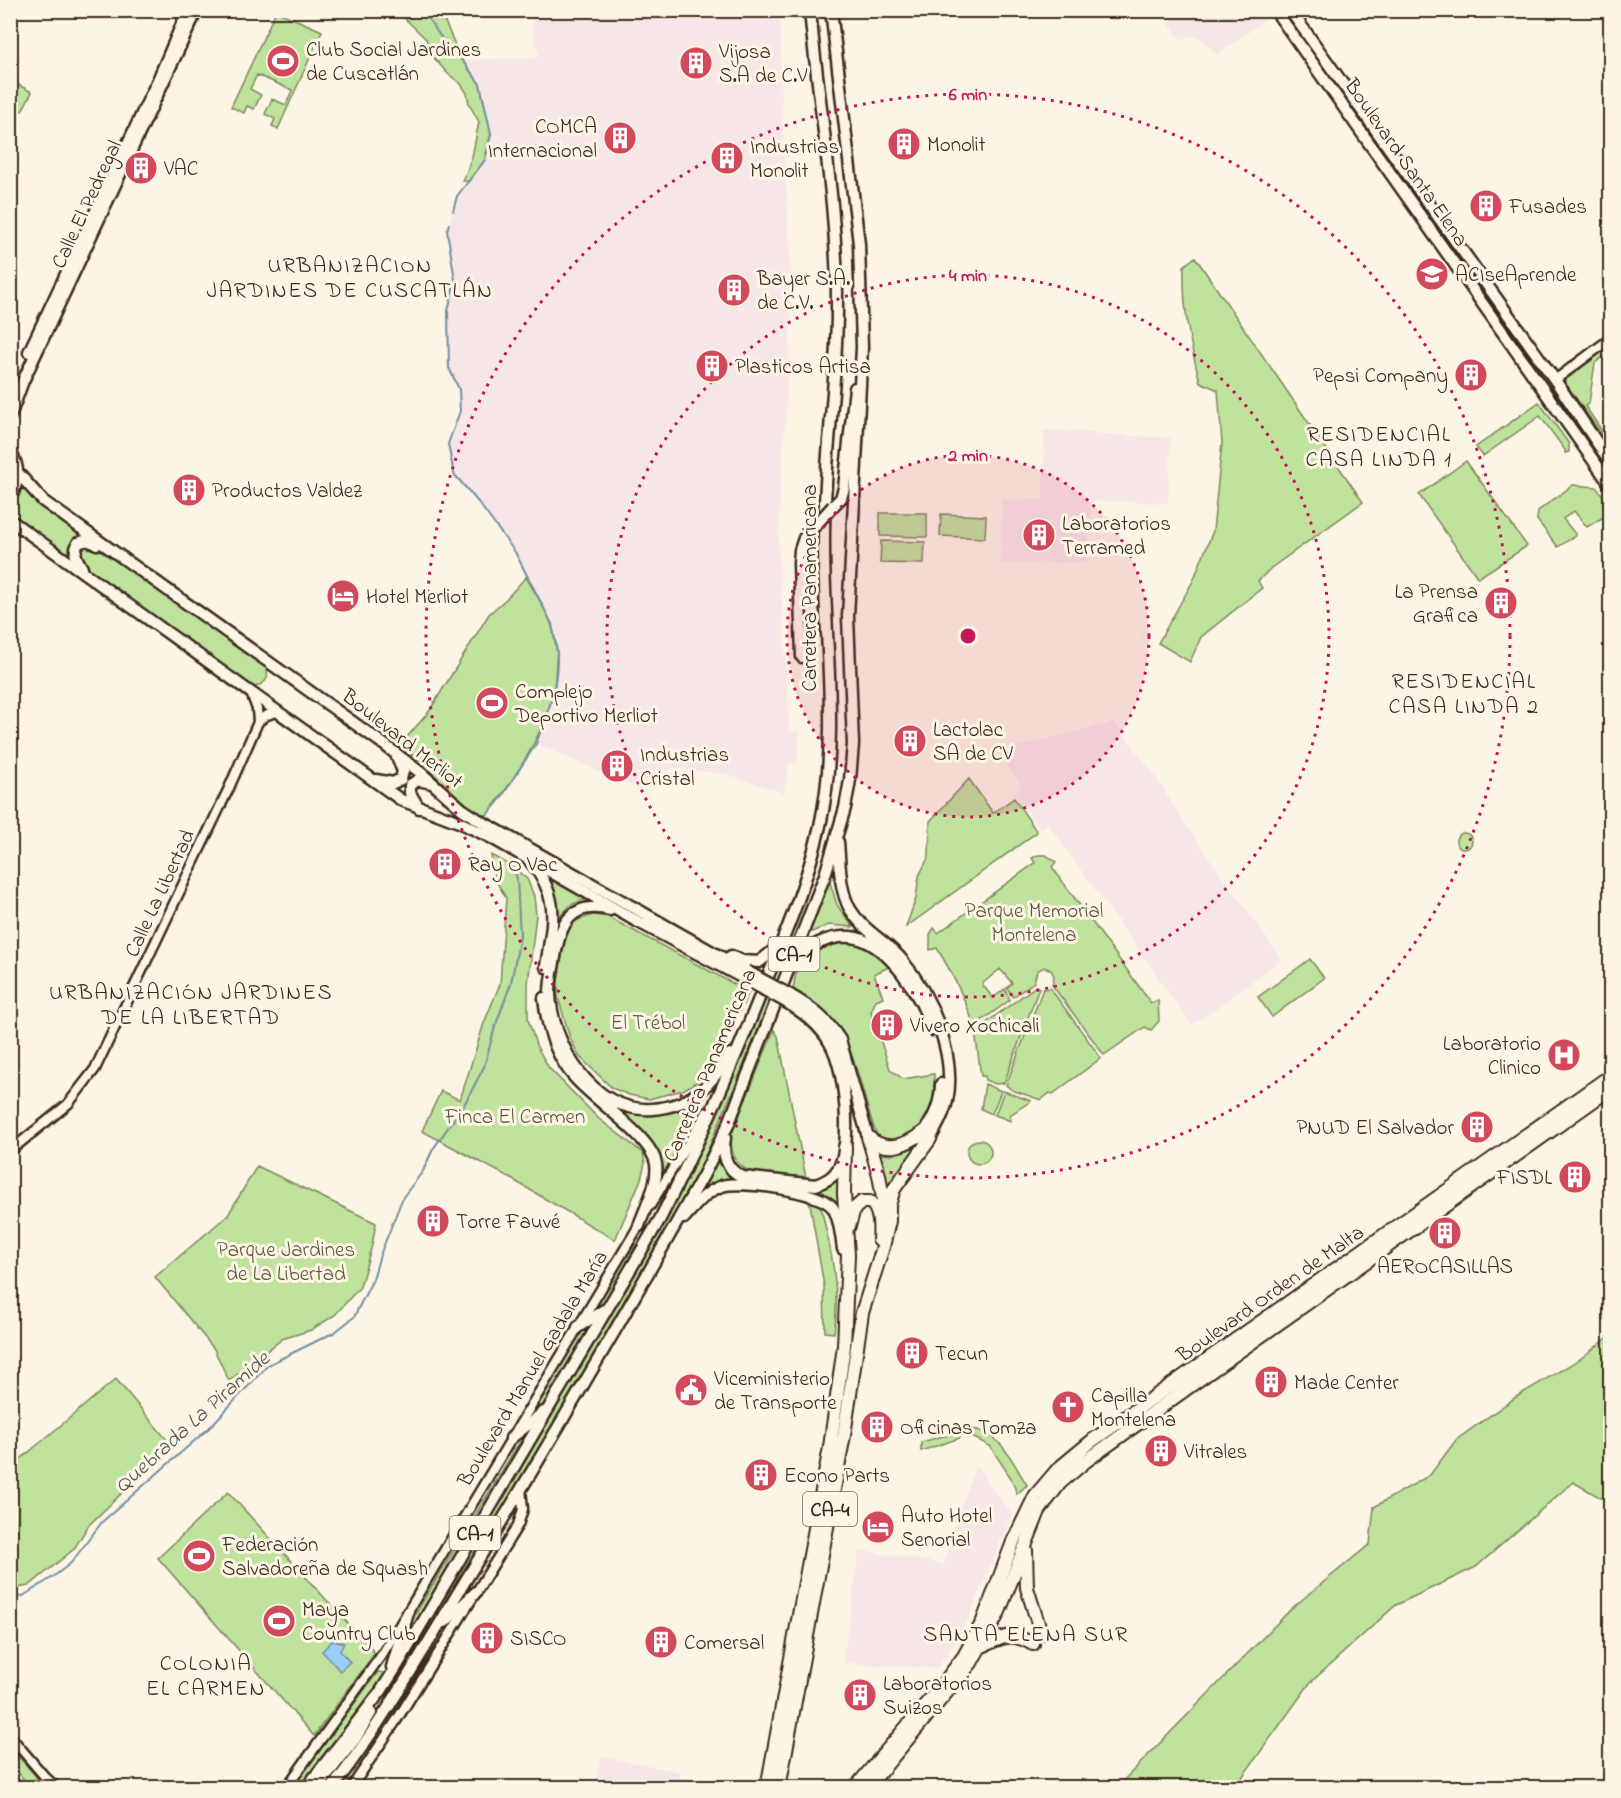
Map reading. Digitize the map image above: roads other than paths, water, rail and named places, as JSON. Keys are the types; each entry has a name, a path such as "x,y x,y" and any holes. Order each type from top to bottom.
{"highway":[{"name":"Boulevard Orden de Malta","path":"855,1788 964,1656 983,1621 1013,1542 1035,1496 1058,1468 1094,1440 1611,1076"},
{"name":"Boulevard Orden de Malta","path":"867,1788 961,1675 980,1647 1004,1600 1039,1511 1060,1483 1086,1461 1611,1089"},
{"path":"868,1137 878,1144 892,1147 927,1135"},
{"path":"883,1247 894,1190 927,1135"},
{"name":"CA-4","path":"780,1788 844,1434 859,1326 883,1247 885,1203 868,1137"},
{"name":"CA-4","path":"767,1788 830,1447 844,1346 848,1255 844,1194 845,1147"},
{"path":"848,1255 852,1214 857,1205 870,1202 876,1208 879,1221 874,1274"},
{"path":"980,1647 1011,1636 1037,1639 1027,1588 1026,1541"}],"main road":[{"name":"Calle El Pedregal","path":"10,393 158,80 188,10"},
{"name":"Calle El Pedregal","path":"10,416 23,381 198,10"},
{"name":"Carretera Panamericana","path":"306,1788 389,1679 664,1211 686,1170 724,1083 802,893 820,826 827,781 830,735 824,542 836,359 836,254 810,10"},
{"name":"Carretera Panamericana","path":"332,1788 376,1726 521,1489 708,1166 729,1123 825,875 838,835 850,780 853,744 848,617 862,347 859,244 831,10"},
{"name":"Boulevard Santa Elena","path":"1285,13 1284,18 1291,20 1309,43 1315,45 1611,462"},
{"name":"Boulevard Santa Elena","path":"1285,13 1611,484"},
{"path":"1512,344 1524,351 1543,377 1555,381"},
{"path":"802,657 800,550 804,538 841,498 862,347"},
{"path":"1546,390 1550,388 1556,391 1572,415 1584,424"},
{"path":"10,442 18,473 15,490 10,498"},
{"name":"Boulevard Merliot","path":"18,473 43,501 394,752 454,803 479,820 617,898 744,975"},
{"name":"Boulevard Merliot","path":"10,520 401,800 459,822 526,856 631,918 788,999"},
{"path":"84,572 75,556 78,543 87,540 108,548"},
{"path":"373,780 393,783 401,779 403,771 394,752"},
{"path":"420,808 410,793 410,785 418,780 432,783"},
{"path":"838,835 845,897 864,935 901,958 919,984 937,1021 944,1046 949,1084 947,1098 927,1135"},
{"path":"526,856 546,884 553,909 544,975 546,1018 553,1040 563,1062 574,1077 645,1142 654,1157 656,1175 639,1226"},
{"path":"617,898 630,901 743,961 759,962 782,942"},
{"path":"631,918 595,906 585,908 569,917 564,923 557,943 550,993 554,1016 568,1056 581,1074 596,1088 617,1103 631,1107 662,1108 678,1104 694,1097 707,1087 749,1023"},
{"path":"790,963 823,942 864,935"},
{"name":"CA-4","path":"788,999 817,1012 840,1040 868,1137"},
{"name":"CA-4","path":"788,999 813,1021 831,1043 837,1056 844,1086 845,1147"},
{"path":"729,1123 724,1154 731,1168 743,1177 816,1185 826,1181 839,1167 845,1147"},
{"path":"671,1231 710,1192 721,1186 733,1184 805,1193 829,1203 835,1212 847,1270"},
{"path":"578,1327 607,1309"},
{"path":"511,1438 549,1408"},
{"path":"432,1635 476,1592"},
{"path":"389,1679 408,1613"},
{"path":"317,1788 356,1739 381,1691"}],"street":[{"path":"1555,381 1611,339"},
{"path":"249,690 257,709 258,722"},
{"path":"258,722 265,716 278,711"},
{"name":"Calle La Libertad","path":"10,1151 68,1104 95,1069 229,789 258,722"},
{"name":"Boulevard Manuel Gadala María","path":"286,1788 383,1653 408,1613 724,1083"},
{"name":"Carretera Panamericana","path":"351,1788 396,1721 518,1525 523,1509 521,1489"},
{"path":"10,1736 45,1778 57,1788"}],"water":[{"name":"Club Social Jardines de Cuscatlán","path":"274,49 299,61 293,74 267,62"},
{"path":"333,1640 344,1643 340,1651 350,1662 340,1671 322,1651"}],"waterway":[{"path":"424,10 454,56 462,60 480,84 491,134 485,160 457,196 453,211"},
{"path":"449,224 447,230 455,280 448,311 449,368 459,389 460,411 448,444 454,474 515,552 552,624 557,652 554,693 536,744 487,815"},
{"name":"Quebrada La Piramide","path":"10,1600 23,1596 71,1563 102,1522 209,1428 268,1365 335,1332 354,1317 373,1279 403,1197 423,1171 433,1149 464,1105 484,1067 511,983 520,936 517,879 511,861"}],"place":[{"name":"Club Social Jardines de Cuscatlán","path":"283,61"},
{"name":"Vijosa S.A de C.V","path":"696,63"},
{"name":"COMCA Internacional","path":"620,138"},
{"name":"Monolit","path":"904,144"},
{"name":"Industrias Monolit","path":"727,158"},
{"name":"VAC","path":"141,168"},
{"name":"Fusades","path":"1486,206"},
{"name":"ACIseAprende","path":"1432,274"},
{"name":"Bayer S.A. de C.V.","path":"734,290"},
{"name":"Plasticos Artisa","path":"712,366"},
{"name":"Pepsi Company","path":"1471,375"},
{"name":"Productos Valdez","path":"189,490"},
{"name":"Laboratorios Terramed","path":"1039,535"},
{"name":"Hotel Merliot","path":"343,596"},
{"name":"La Prensa Grafica","path":"1501,603"},
{"name":"Complejo Deportivo Merliot","path":"492,703"},
{"name":"Lactolac SA de CV","path":"910,741"},
{"name":"Industrias Cristal","path":"617,766"},
{"name":"Ray O Vac","path":"445,864"},
{"name":"Vivero Xochicali","path":"887,1025"},
{"name":"Laboratorio Clinico","path":"1564,1055"},
{"name":"PNUD El Salvador","path":"1477,1127"},
{"name":"FISDL","path":"1575,1177"},
{"name":"Torre Fauvé","path":"433,1221"},
{"name":"AEROCASILLAS","path":"1445,1233"},
{"name":"Tecun","path":"912,1353"},
{"name":"Made Center","path":"1271,1382"},
{"name":"Viceministerio de Transporte","path":"691,1390"},
{"name":"Capilla Montelena","path":"1068,1407"},
{"name":"Oficinas Tomza","path":"877,1427"},
{"name":"Vitrales","path":"1161,1451"},
{"name":"Econo Parts","path":"761,1475"},
{"name":"Auto Hotel Senorial","path":"878,1527"},
{"name":"Federación Salvadoreña de Squash","path":"199,1556"},
{"name":"Maya Country Club","path":"279,1621"},
{"name":"SISCO","path":"487,1638"},
{"name":"Comersal","path":"661,1642"},
{"name":"Laboratorios Suizos","path":"860,1695"}],"district":[{"name":"URBANIZACION JARDINES DE CUSCATLÁN","path":"350,276"},
{"name":"RESIDENCIAL CASA LINDA 1","path":"1379,446"},
{"name":"RESIDENCIAL CASA LINDA 2","path":"1464,692"},
{"name":"URBANIZACIÓN JARDINES DE LA LIBERTAD","path":"191,1004"},
{"name":"SANTA ELENA SUR","path":"1026,1633"},
{"name":"COLONIA EL CARMEN","path":"206,1674"}],"park label":[{"name":"Parque Memorial Montelena","path":"1034,922"},
{"name":"El Trébol","path":"648,1022"},
{"name":"Finca El Carmen","path":"515,1116"},
{"name":"Parque Jardines de La Libertad","path":"286,1261"}]}
